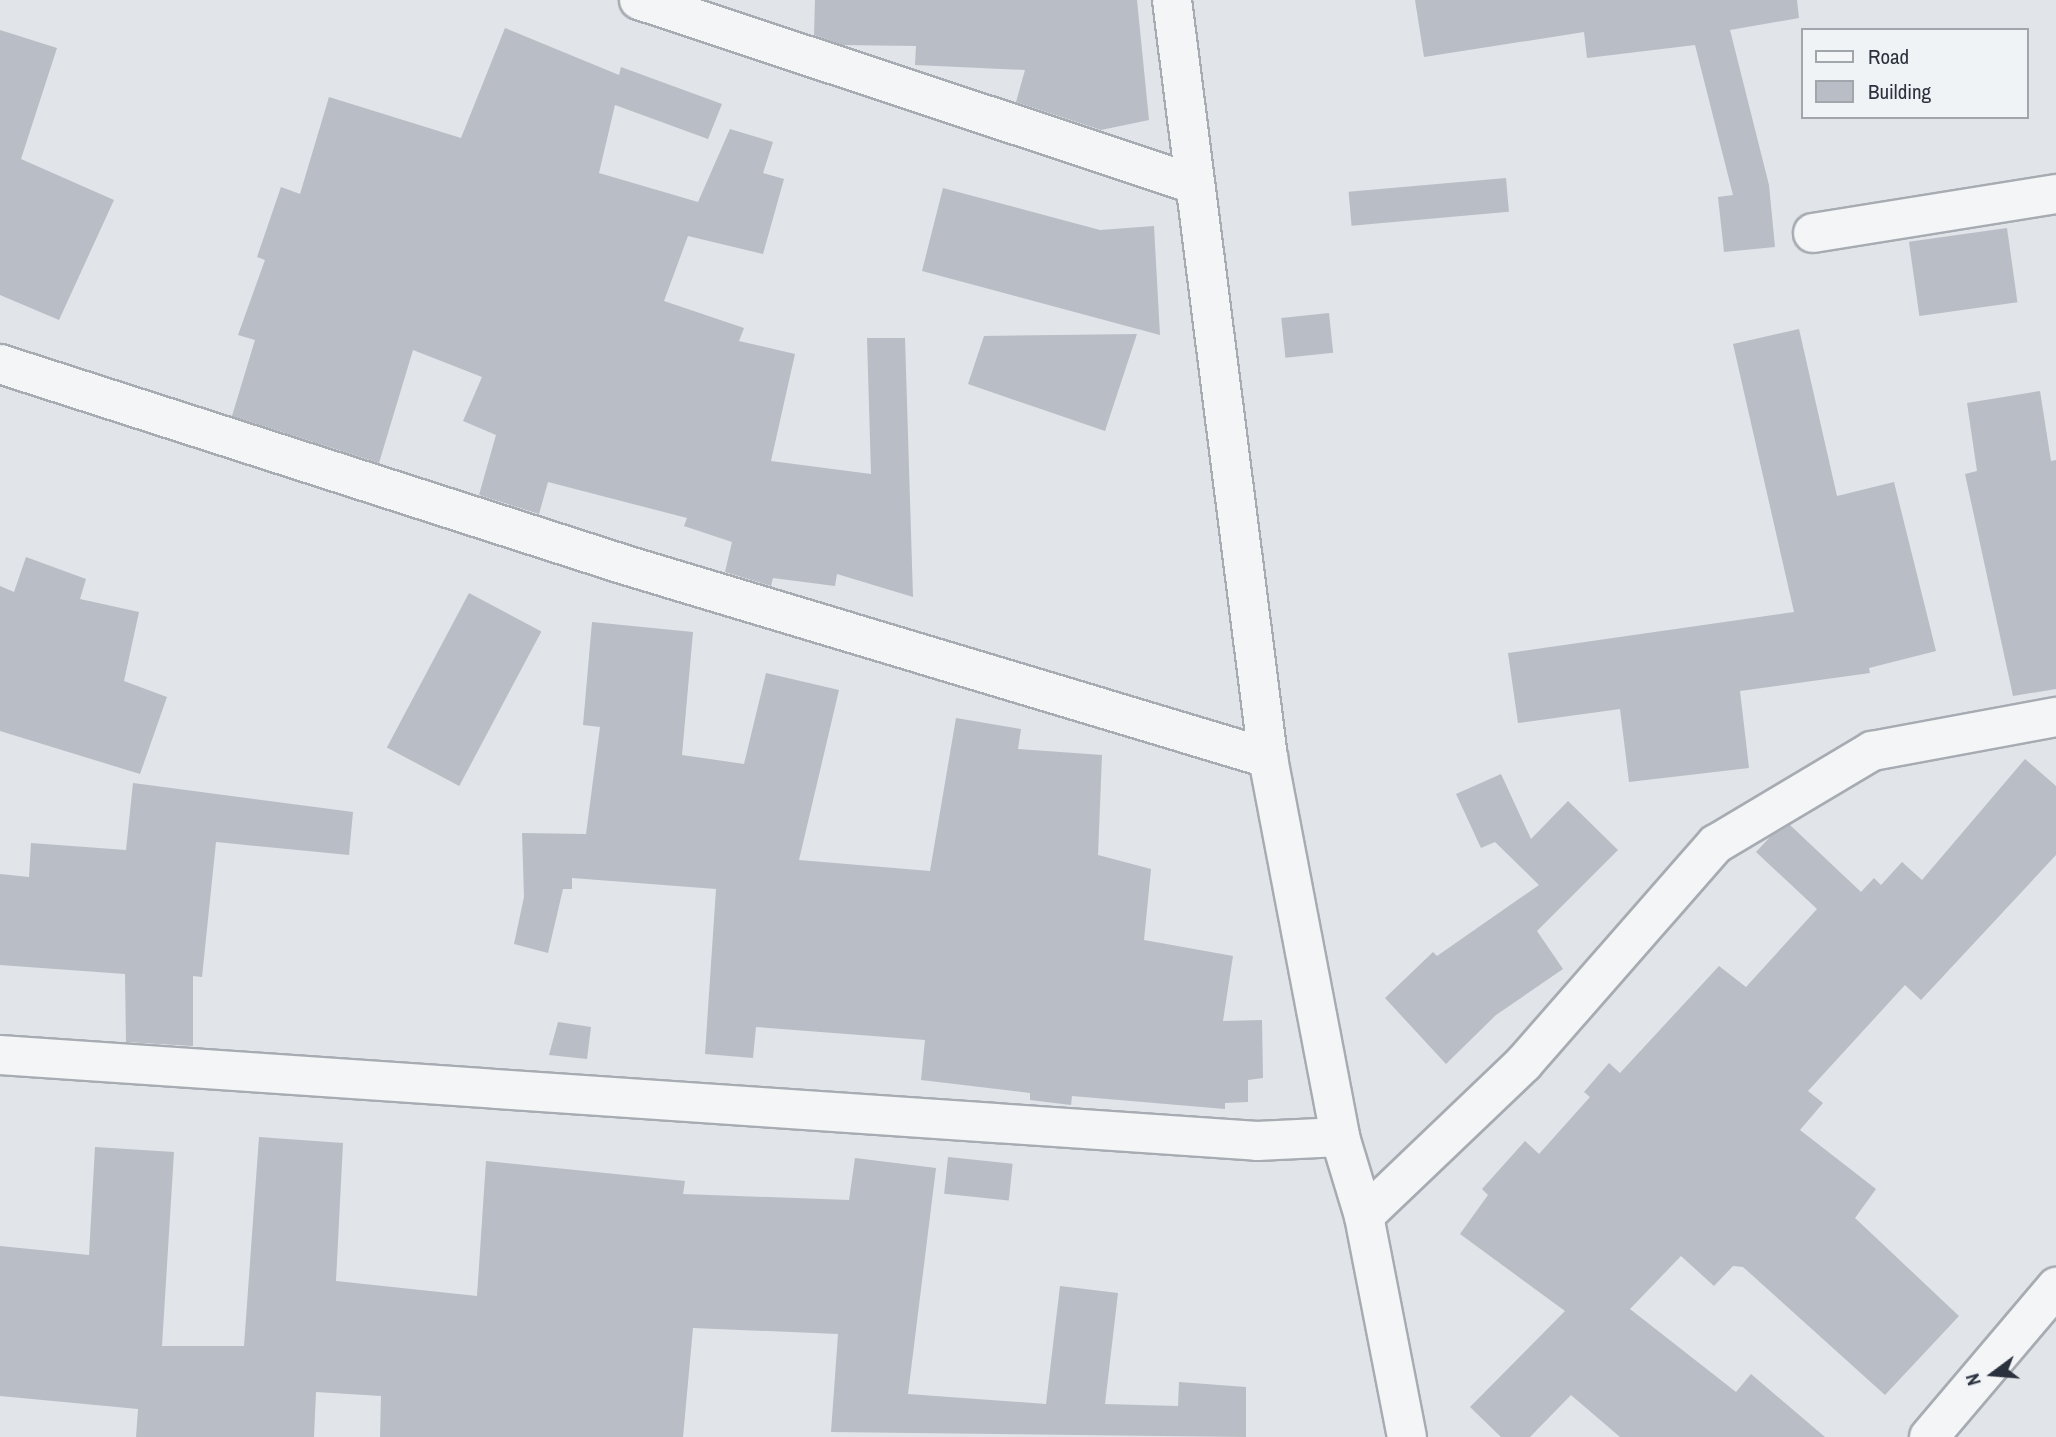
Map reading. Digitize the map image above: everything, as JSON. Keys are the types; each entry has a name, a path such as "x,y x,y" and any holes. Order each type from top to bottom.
{"street":[{"path":"1172,0 1191,183 1268,758 1340,1137 1364,1216 1408,1437"},
{"path":"656,3 1191,183"},
{"path":"1813,233 2056,194"},
{"path":"0,364 622,564 1268,758"},
{"path":"1364,1216 1524,1063 1716,844 1872,751 2056,717"},
{"path":"0,1055 1257,1141 1340,1137"},
{"path":"1929,1437 2056,1287"}],"building":[{"path":"815,0 1137,0 1149,120 1101,130 1016,102 1025,70 915,65 916,46 843,45 814,35"},
{"path":"1415,0 1797,0 1799,18 1730,30 1769,185 1775,247 1724,252 1718,197 1733,195 1695,45 1587,58 1584,32 1424,57"},
{"path":"505,28 619,75 621,67 722,104 708,139 615,105 599,173 698,202 730,129 773,142 763,173 784,179 763,254 688,236 664,301 744,328 739,341 795,354 771,461 871,474 867,338 905,338 913,597 837,574 835,586 773,578 771,586 725,572 732,542 684,526 687,518 548,482 539,514 479,495 496,435 463,421 482,377 413,350 379,463 232,416 255,340 238,335 265,260 257,257 281,187 300,194 329,97 461,138"},
{"path":"0,30 57,48 21,159 114,200 59,320 0,295"},
{"path":"1506,178 1509,212 1352,226 1349,192"},
{"path":"943,188 1100,230 1154,226 1160,335 922,271"},
{"path":"2007,228 2017,302 1919,316 1909,242"},
{"path":"1329,313 1333,353 1285,358 1281,318"},
{"path":"1799,329 1837,496 1894,482 1936,651 1869,668 1870,673 1740,691 1749,768 1629,782 1620,709 1518,723 1508,653 1794,612 1733,344"},
{"path":"1137,334 1105,431 968,384 984,336"},
{"path":"2040,391 2051,461 2056,460 2056,689 2013,696 1965,474 1977,471 1967,403"},
{"path":"26,557 86,579 80,599 139,612 124,681 167,697 140,774 0,731 0,586 14,592"},
{"path":"469,593 541,631 459,786 387,748"},
{"path":"592,622 693,632 682,755 744,764 766,673 839,690 799,860 930,871 956,718 1021,729 1018,749 1102,755 1098,855 1151,869 1144,940 1233,956 1223,1021 1262,1020 1263,1078 1248,1080 1248,1102 1225,1103 1225,1109 1072,1096 1071,1105 1030,1100 1030,1093 921,1080 925,1040 756,1027 753,1058 705,1054 716,889 572,878 572,889 563,889 548,953 514,944 524,897 522,833 586,834 600,727 583,725"},
{"path":"2025,759 2056,786 2056,855 1921,1000 1905,985 1808,1091 1823,1103 1800,1130 1876,1189 1855,1218 1959,1316 1885,1395 1743,1267 1733,1266 1714,1286 1681,1256 1630,1309 1736,1392 1751,1374 1825,1437 1620,1437 1571,1395 1530,1437 1501,1437 1470,1407 1565,1311 1460,1234 1488,1195 1482,1189 1525,1141 1539,1154 1590,1097 1584,1092 1609,1063 1620,1073 1719,966 1746,987 1817,909 1756,852 1770,837 1790,825 1861,892 1874,878 1881,885 1902,862 1922,880"},
{"path":"1501,774 1531,839 1568,801 1618,850 1537,931 1563,969 1496,1015 1446,1064 1385,998 1433,952 1437,956 1539,885 1495,842 1481,848 1456,794"},
{"path":"133,783 353,812 349,855 216,842 202,977 193,976 193,1046 126,1042 125,974 0,965 0,874 29,877 31,843 126,850"},
{"path":"558,1022 591,1027 587,1059 549,1055"},
{"path":"259,1137 343,1143 336,1281 477,1296 486,1161 685,1181 683,1194 849,1200 855,1158 936,1168 908,1394 1046,1404 1060,1286 1118,1293 1105,1404 1178,1406 1179,1382 1246,1387 1246,1437 831,1432 838,1334 693,1328 683,1437 380,1437 381,1396 316,1392 314,1437 136,1437 138,1409 0,1396 0,1246 89,1255 95,1147 174,1152 162,1346 244,1346"},
{"path":"948,1157 1013,1164 1009,1201 944,1194"}]}
